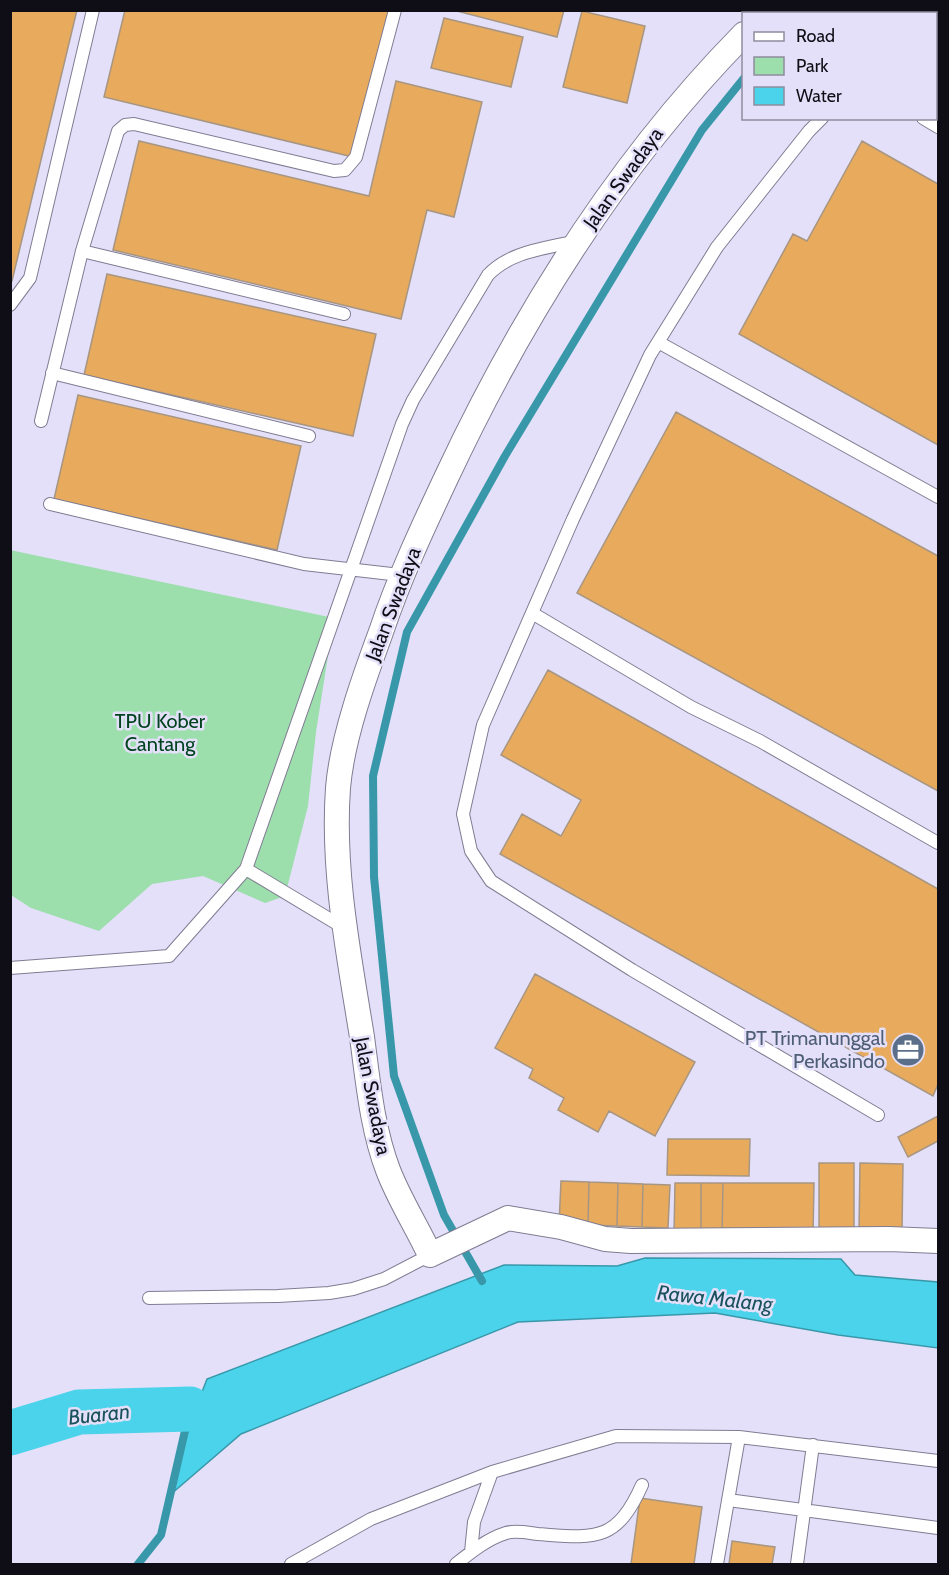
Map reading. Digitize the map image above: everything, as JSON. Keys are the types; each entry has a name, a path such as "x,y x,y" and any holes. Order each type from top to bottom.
{"street":[{"name":"Jalan Swadaya","path":"437,1251 388,1170 375,1122 346,929 337,839 338,785 359,696 400,576 494,381 526,321 578,240 640,151 704,74 742,36"},
{"path":"437,1251 508,1218 561,1227 605,1239 631,1242 939,1241"}],"lane":[{"path":"10,305 30,278 93,10"},
{"path":"41,421 82,251 118,131 125,125 134,124 334,171 345,170 356,157 394,10"},
{"path":"820,120 717,247 658,342 573,519 483,724 463,814 471,851 491,881 632,969 878,1115"},
{"path":"10,968 170,956 246,869 349,570 413,400 488,275 500,263 512,256 578,240"},
{"path":"82,251 344,314"},
{"path":"658,342 939,497"},
{"path":"52,373 309,436"},
{"path":"50,504 304,564 400,576"},
{"path":"532,613 691,707 760,741 939,843"},
{"path":"246,869 346,929"},
{"path":"149,1298 329,1293 353,1289 384,1279 437,1251"},
{"path":"300,1562 371,1519 492,1473 616,1436 739,1437 939,1461"},
{"path":"717,1564 739,1437"},
{"path":"796,1564 813,1445"},
{"path":"471,1552 474,1522 492,1473"},
{"path":"456,1564 471,1552 508,1532 583,1537 608,1532 632,1507 642,1485"},
{"path":"728,1500 939,1528"}],"green space":[{"name":"TPU Kober Cantang","path":"10,550 334,618 316,732 308,806 285,896 265,903 203,876 152,884 99,931 31,908 11,895"}],"water":[{"name":"Rawa Malang","path":"645,1258 841,1259 855,1275 938,1282 938,1348 838,1335 715,1313 518,1322 241,1434 170,1495 184,1438 207,1379 504,1265 617,1266"}],"building":[{"path":"10,10 77,10 12,281 10,281"},
{"path":"125,10 389,10 353,157 104,97"},
{"path":"453,10 564,10 557,37"},
{"path":"582,11 645,26 627,103 563,87"},
{"path":"444,18 523,37 511,87 431,68"},
{"path":"396,81 482,102 454,217 427,210 401,319 113,250 139,141 369,196"},
{"path":"862,141 938,184 938,445 739,334 793,234 807,241"},
{"path":"107,274 376,334 353,436 84,375"},
{"path":"78,395 301,446 277,550 54,499"},
{"path":"676,412 938,556 938,791 577,593"},
{"path":"548,670 938,889 938,1084 933,1096 500,854 522,814 561,836 581,800 501,755"},
{"path":"535,974 695,1062 655,1136 609,1111 598,1132 558,1110 564,1098 529,1078 533,1069 495,1048"},
{"path":"938,1116 938,1141 908,1157 898,1137"},
{"path":"668,1139 750,1139 749,1176 667,1175"},
{"path":"819,1163 854,1163 854,1232 819,1232"},
{"path":"860,1163 903,1164 902,1231 859,1231"},
{"path":"561,1181 589,1182 588,1225 559,1225"},
{"path":"589,1182 618,1183 617,1226 588,1225"},
{"path":"618,1183 643,1184 642,1227 617,1226"},
{"path":"675,1183 701,1183 701,1235 674,1235"},
{"path":"701,1183 723,1183 722,1235 701,1235"},
{"path":"723,1183 814,1183 813,1235 722,1235"},
{"path":"643,1184 670,1185 668,1228 642,1227"},
{"path":"640,1498 702,1507 694,1564 631,1564"},
{"path":"732,1541 775,1547 772,1564 729,1564"}],"waterway":[{"path":"482,1281 444,1215 394,1076 374,877 373,776 407,632 505,456 702,130 742,80"},
{"path":"138,1564 161,1535 190,1409 204,1404"},
{"name":"Buaran","path":"10,1433 79,1412 190,1409"}],"place":[{"name":"PT Trimanunggal Perkasindo","path":"908,1050"}]}
